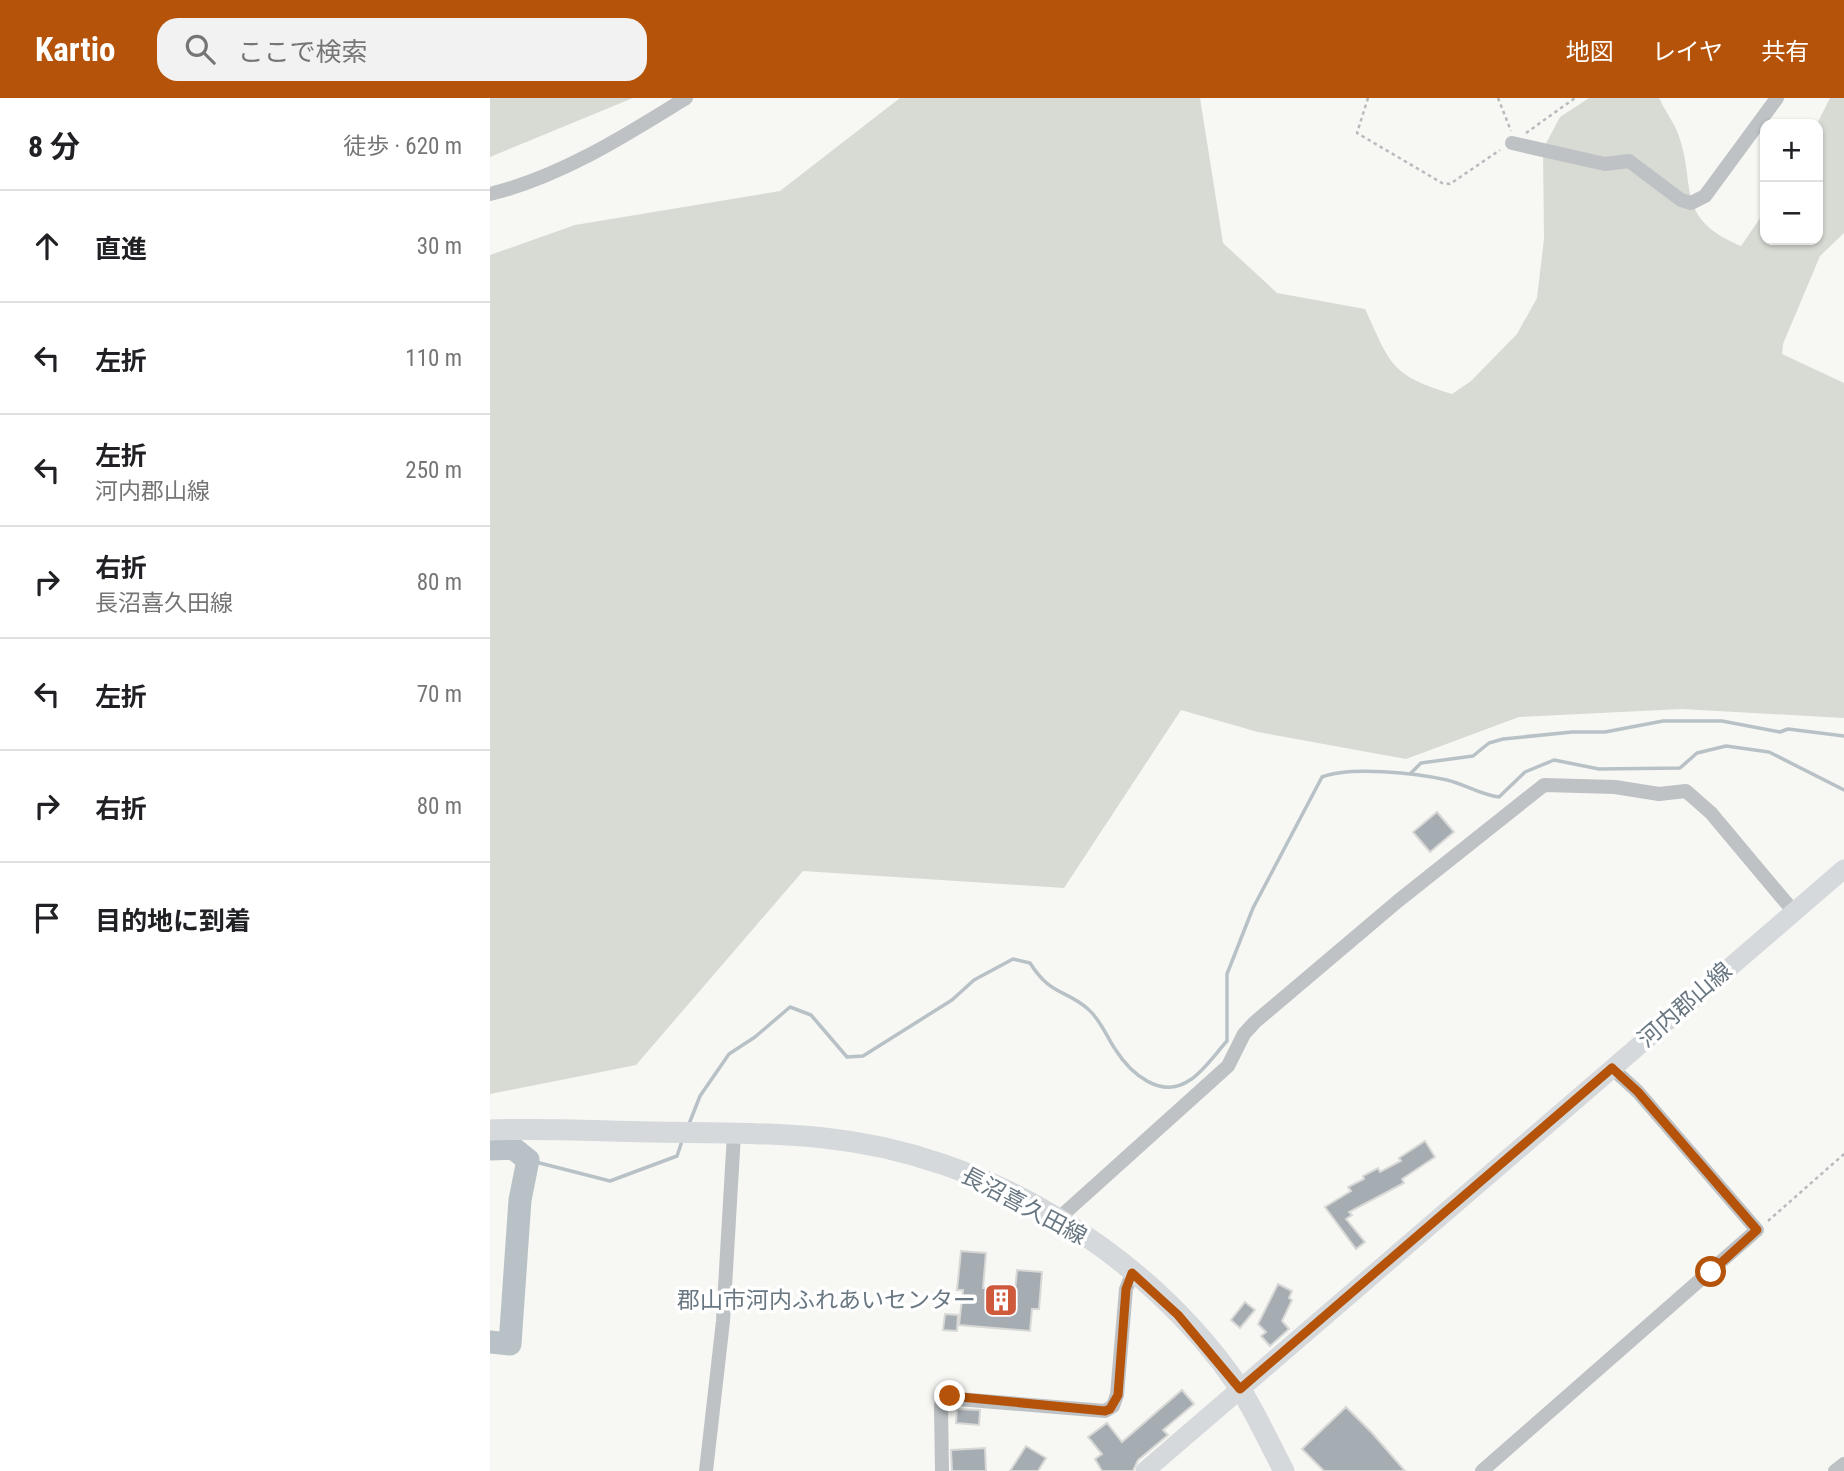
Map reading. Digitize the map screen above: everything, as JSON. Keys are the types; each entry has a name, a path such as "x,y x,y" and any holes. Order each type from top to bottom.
{"main road":[{"name":"河内郡山線","path":"1145,1471 1844,869"},
{"name":"長沼喜久田線","path":"490,1130 826,1138 923,1158 990,1183 1058,1219 1132,1273 1178,1315 1240,1389 1284,1471"}],"street":[{"path":"490,194 540,178 635,130 687,98"},
{"path":"1513,142 1605,164 1629,161 1681,200 1691,203 1705,196 1777,98"},
{"path":"1058,1219 1228,1066 1244,1034 1255,1022 1398,901 1544,785 1615,787 1659,794 1686,791 1711,813 1794,912"},
{"path":"1482,1471 1757,1230 1638,1092 1612,1068"},
{"path":"706,1471 723,1321 734,1134"},
{"path":"942,1471 941,1406 946,1398 1105,1411 1110,1409 1118,1395 1126,1289 1132,1273"},
{"path":"1835,1471 1844,1464"}],"path":[{"path":"1368,98 1357,133 1442,183 1450,184 1574,98"},
{"path":"1498,98 1513,142"},
{"path":"1757,1230 1844,1154"}],"shaded area":[{"path":"490,98 633,98 490,157"},
{"path":"900,98 1200,98 1223,243 1277,293 1365,309 1388,355 1404,374 1452,394 1471,381 1517,334 1537,298 1544,239 1543,149 1560,117 1589,98 1659,98 1677,131 1691,198 1705,223 1719,235 1741,246 1760,218 1760,245 1823,245 1823,119 1820,119 1830,98 1844,98 1844,233 1820,256 1783,344 1782,354 1844,383 1844,718 1682,709 1519,717 1406,759 1258,732 1181,710 1064,888 803,871 636,1065 490,1094 490,255 575,225 780,191"}],"building":[{"path":"1437,812 1454,832 1430,852 1413,832"},
{"path":"1425,1141 1435,1157 1402,1179 1404,1183 1349,1212 1352,1215 1346,1219 1365,1242 1356,1249 1325,1207 1351,1191 1348,1187 1364,1179 1363,1176 1378,1168 1380,1172 1401,1161 1399,1158"},
{"name":"郡山市河内ふれあいセンター","path":"961,1251 986,1253 983,1288 1015,1291 1017,1270 1042,1272 1039,1309 1032,1309 1030,1331 959,1325 963,1290 957,1290"},
{"path":"1278,1284 1292,1291 1289,1298 1292,1300 1282,1321 1289,1329 1270,1346 1261,1336 1266,1332 1258,1324"},
{"path":"1245,1302 1255,1310 1240,1328 1231,1320"},
{"path":"945,1314 958,1315 957,1331 943,1330"},
{"path":"1182,1390 1194,1404 1163,1430 1168,1435 1138,1460 1133,1471 1102,1471 1095,1459 1102,1454 1088,1437 1107,1423 1122,1442"},
{"path":"1346,1407 1405,1471 1324,1471 1302,1449"},
{"path":"957,1409 980,1410 979,1425 956,1423"},
{"path":"1026,1446 1046,1458 1038,1471 1010,1471"},
{"path":"985,1448 986,1471 952,1471 951,1450"}],"waterway":[{"path":"1410,774 1421,763 1473,756 1489,743 1503,739 1572,732 1605,732 1663,721 1722,721 1780,732 1788,729 1844,736"},
{"path":"689,1124 700,1096 729,1054 755,1037 790,1007 811,1015 847,1057 863,1056 952,1000 974,980 1013,959 1030,963 1052,987 1088,1009 1122,1058 1138,1075 1158,1086 1168,1087 1190,1080 1227,1041 1227,974 1253,908 1322,777 1366,771 1401,773 1447,780 1499,797 1525,772 1554,760 1599,769 1680,768 1697,753 1726,746 1769,752 1844,790"},
{"path":"528,1160 610,1181 677,1156 682,1141"},
{"path":"490,1149 513,1148 528,1160 520,1200 510,1344 490,1342"}],"place":[{"name":"郡山市河内ふれあいセンター","path":"1001,1300"}],"route":[{"path":"950,1396 1105,1411 1110,1409 1118,1395 1126,1289 1132,1273 1200,1338 1240,1389 1612,1068 1638,1092 1757,1230 1711,1272"}]}
